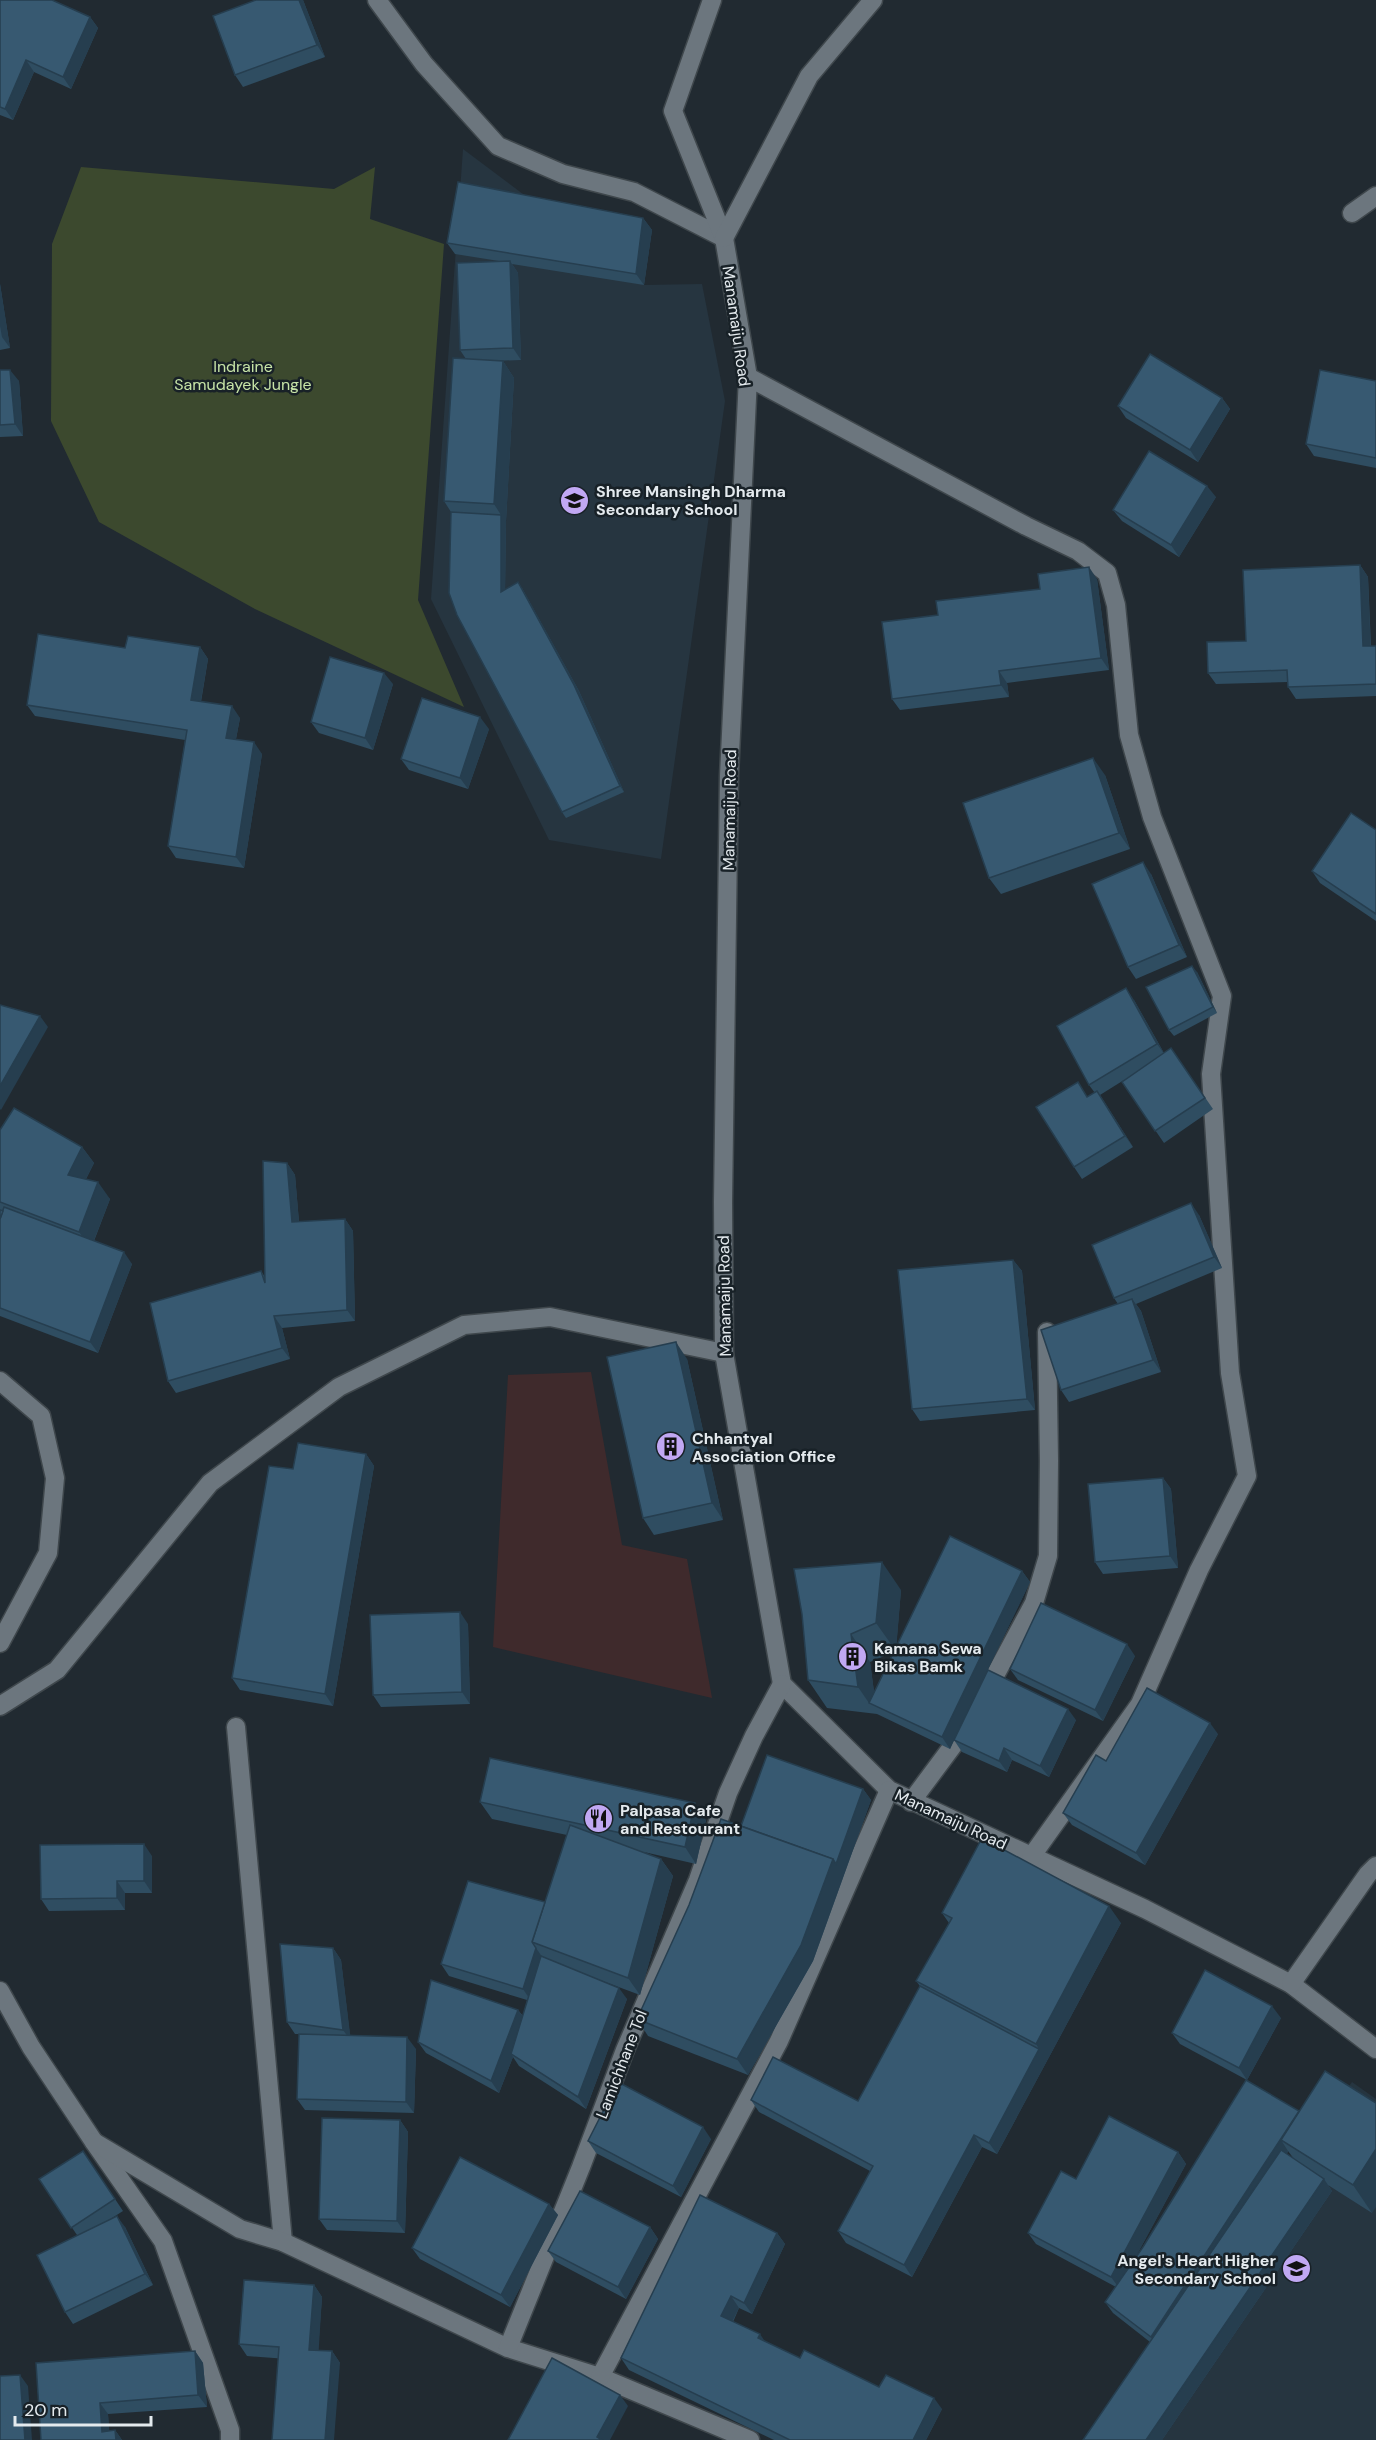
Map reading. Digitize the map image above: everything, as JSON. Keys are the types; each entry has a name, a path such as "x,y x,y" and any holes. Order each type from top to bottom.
{"street":[{"path":"377,0 424,64 498,146 563,174 634,192 724,238 809,76 873,0"},
{"name":"Manamaiju Road","path":"712,0 673,111 724,238 748,377 729,776 723,1202 724,1353 782,1684 889,1790 1145,1909 1291,1984 1376,2049"},
{"path":"1352,213 1376,196"},
{"path":"748,377 1026,526 1078,551 1107,573 1116,605 1129,735 1152,817 1222,996 1211,1074 1230,1373 1247,1476 1199,1570 1140,1704 1031,1857"},
{"path":"0,1706 57,1670 210,1483 339,1387 464,1325 550,1317 724,1353"},
{"path":"911,1802 963,1734 1029,1613 1048,1556 1047,1332"},
{"path":"0,1381 41,1416 55,1478 48,1553 0,1643"},
{"name":"Lamichhane Tol","path":"508,2348 581,2167 625,2050 698,1880 728,1793 754,1736 782,1684"},
{"path":"236,1727 283,2242"},
{"path":"600,2377 779,2041 889,1790"},
{"path":"1291,1984 1368,1874 1376,1866"},
{"path":"0,1992 32,2047 94,2142 163,2241 230,2430 230,2440"},
{"path":"94,2142 240,2229 283,2242 508,2348 600,2377 739,2438"}],"shaded area":[{"name":"Shree Mansingh Dharma Secondary School","path":"463,149 644,285 702,284 725,401 661,859 549,840 431,599"},
{"path":"591,1372 622,1545 687,1559 712,1698 493,1647 508,1375"},
{"name":"Angel's Heart Higher Secondary School","path":"1352,2082 1376,2099 1376,2440 1098,2440"}],"green space":[{"name":"Indraine Samudayek Jungle","path":"81,167 334,189 375,167 370,219 444,244 418,600 464,707 255,609 99,522 51,421 52,244"}],"building":[{"path":"0,0 52,0 90,17 63,77 26,60 5,109 0,107"},
{"path":"256,0 299,0 317,45 235,75 213,16"},
{"path":"458,182 643,218 636,274 447,243"},
{"path":"510,261 513,348 460,350 457,263"},
{"path":"1150,354 1222,398 1190,450 1118,406"},
{"path":"453,358 503,361 494,504 444,501"},
{"path":"0,370 10,370 15,424 0,425"},
{"path":"1320,370 1376,381 1376,458 1306,444"},
{"path":"1149,451 1207,486 1171,545 1113,510"},
{"path":"451,512 501,515 501,592 518,582 574,685 620,786 562,812 457,615 449,593"},
{"path":"1360,565 1363,646 1376,646 1376,684 1288,687 1287,670 1208,673 1207,642 1246,641 1243,570"},
{"path":"1089,567 1101,658 999,671 1001,685 892,699 882,622 938,615 936,601 1040,589 1038,574"},
{"path":"38,634 125,648 128,636 200,647 191,700 232,706 226,738 254,742 236,857 168,846 187,730 27,705"},
{"path":"330,657 384,673 365,738 311,722"},
{"path":"422,698 480,717 460,778 401,759"},
{"path":"1093,758 1119,833 989,878 963,803"},
{"path":"1351,813 1376,830 1376,914 1312,871"},
{"path":"1143,862 1179,945 1128,967 1092,884"},
{"path":"1192,966 1213,1007 1169,1030 1146,987"},
{"path":"1126,988 1157,1044 1089,1085 1057,1026"},
{"path":"0,1005 40,1016 0,1086"},
{"path":"1171,1048 1205,1098 1155,1131 1122,1082"},
{"path":"1078,1082 1087,1097 1097,1091 1125,1136 1074,1167 1036,1107"},
{"path":"14,1108 82,1147 68,1175 98,1182 79,1232 0,1202 0,1130"},
{"path":"263,1161 287,1163 292,1222 345,1219 347,1310 274,1316 282,1348 168,1381 150,1303 261,1271 265,1283"},
{"path":"1191,1203 1214,1257 1114,1298 1092,1245"},
{"path":"4,1207 124,1252 90,1342 0,1308 0,1219"},
{"path":"1013,1260 1027,1399 912,1409 898,1270"},
{"path":"1132,1299 1153,1360 1061,1390 1041,1330"},
{"name":"Chhantyal Association Office","path":"676,1342 712,1503 643,1518 607,1357"},
{"path":"298,1443 366,1454 325,1694 232,1678 269,1466 293,1469"},
{"path":"1163,1478 1170,1556 1095,1562 1088,1484"},
{"path":"950,1536 1022,1571 942,1737 869,1703"},
{"path":"882,1562 876,1623 851,1634 858,1687 808,1680 802,1614 794,1569"},
{"path":"1041,1603 1127,1644 1095,1710 1010,1669"},
{"path":"460,1612 462,1692 373,1695 370,1615"},
{"path":"988,1670 1068,1709 1040,1766 1004,1748 999,1761 954,1740"},
{"path":"1147,1688 1210,1723 1136,1853 1063,1813 1096,1755 1106,1761"},
{"path":"767,1755 863,1789 836,1864 833,1859 741,1826"},
{"name":"Palpasa Cafe and Restourant","path":"490,1758 695,1803 685,1847 480,1802"},
{"path":"721,1819 833,1859 801,1945 737,2059 637,2019 689,1905"},
{"path":"570,1825 661,1859 628,1978 532,1942"},
{"path":"982,1838 1109,1906 1036,2044 916,1981 952,1918 942,1913"},
{"path":"144,1844 144,1881 117,1881 117,1898 41,1899 40,1845"},
{"path":"468,1881 545,1902 532,1942 536,1948 523,1989 441,1964"},
{"path":"280,1944 333,1948 343,2030 287,2022"},
{"path":"541,1956 619,1988 578,2097 511,2054"},
{"path":"1205,1970 1272,2006 1239,2068 1172,2033"},
{"path":"431,1980 518,2010 491,2081 418,2042"},
{"path":"920,1986 1039,2049 989,2143 974,2135 904,2265 838,2231 873,2166 751,2100 773,2057 858,2101"},
{"path":"299,2034 407,2037 406,2102 297,2099"},
{"path":"1325,2071 1376,2103 1376,2149 1353,2185 1281,2140"},
{"path":"1246,2080 1299,2111 1151,2337 1105,2302 1143,2247"},
{"path":"618,2082 703,2127 673,2186 588,2141"},
{"path":"1109,2116 1178,2152 1111,2277 1028,2233 1061,2171 1076,2179"},
{"path":"322,2118 400,2120 397,2221 319,2219"},
{"path":"1281,2150 1324,2179 1146,2440 1083,2440"},
{"path":"83,2151 115,2199 71,2228 39,2179"},
{"path":"460,2157 549,2204 501,2295 412,2248"},
{"path":"580,2191 650,2227 618,2287 548,2251"},
{"path":"700,2195 777,2233 744,2303 731,2296 721,2316 760,2334 758,2338 800,2358 804,2350 879,2387 886,2375 934,2398 913,2440 790,2440 621,2358"},
{"path":"117,2216 145,2274 65,2312 37,2255"},
{"path":"244,2280 314,2285 309,2350 332,2351 325,2440 272,2440 279,2347 239,2344"},
{"path":"195,2351 198,2395 100,2403 102,2432 115,2430 116,2440 41,2440 36,2363"},
{"path":"552,2358 620,2395 597,2437 602,2440 508,2440"},
{"path":"20,2375 25,2440 0,2440 0,2376"}],"place":[{"name":"Shree Mansingh Dharma Secondary School","path":"575,500"},
{"name":"Chhantyal Association Office","path":"671,1447"},
{"name":"Kamana Sewa Bikas Bamk","path":"853,1657"},
{"name":"Palpasa Cafe and Restourant","path":"599,1819"},
{"name":"Angel's Heart Higher Secondary School","path":"1297,2269"}]}
